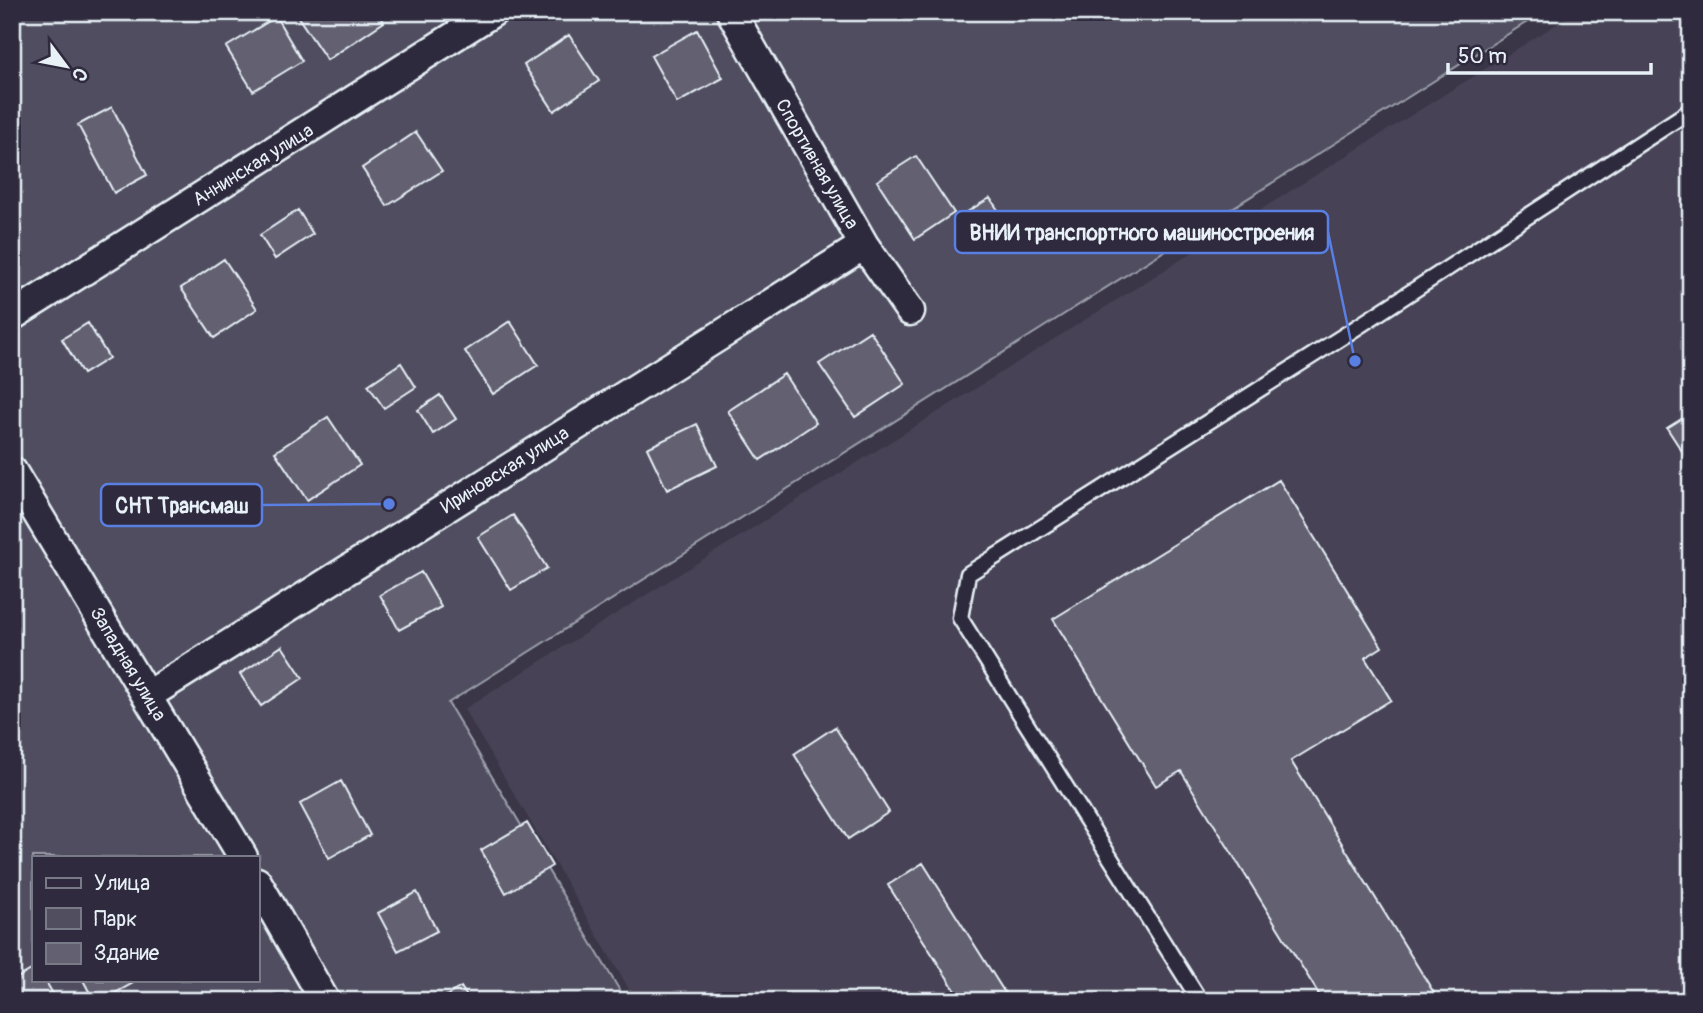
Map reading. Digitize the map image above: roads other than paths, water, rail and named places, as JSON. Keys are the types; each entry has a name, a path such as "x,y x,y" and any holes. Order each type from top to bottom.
{"street":[{"name":"Аннинская улица","path":"12,316 493,12"},
{"name":"Спортивная улица","path":"731,12 864,245 910,311"},
{"name":"Ириновская улица","path":"146,696 864,245"},
{"name":"Западная улица","path":"12,471 242,856"},
{"path":"259,886 325,1001"}],"lane":[{"path":"1200,1001 960,618 968,574 1357,328 1691,110"}],"place":[{"name":"ВНИИ транспортного машиностроения","path":"1355,361"},
{"name":"СНТ Трансмаш","path":"389,504"}]}
